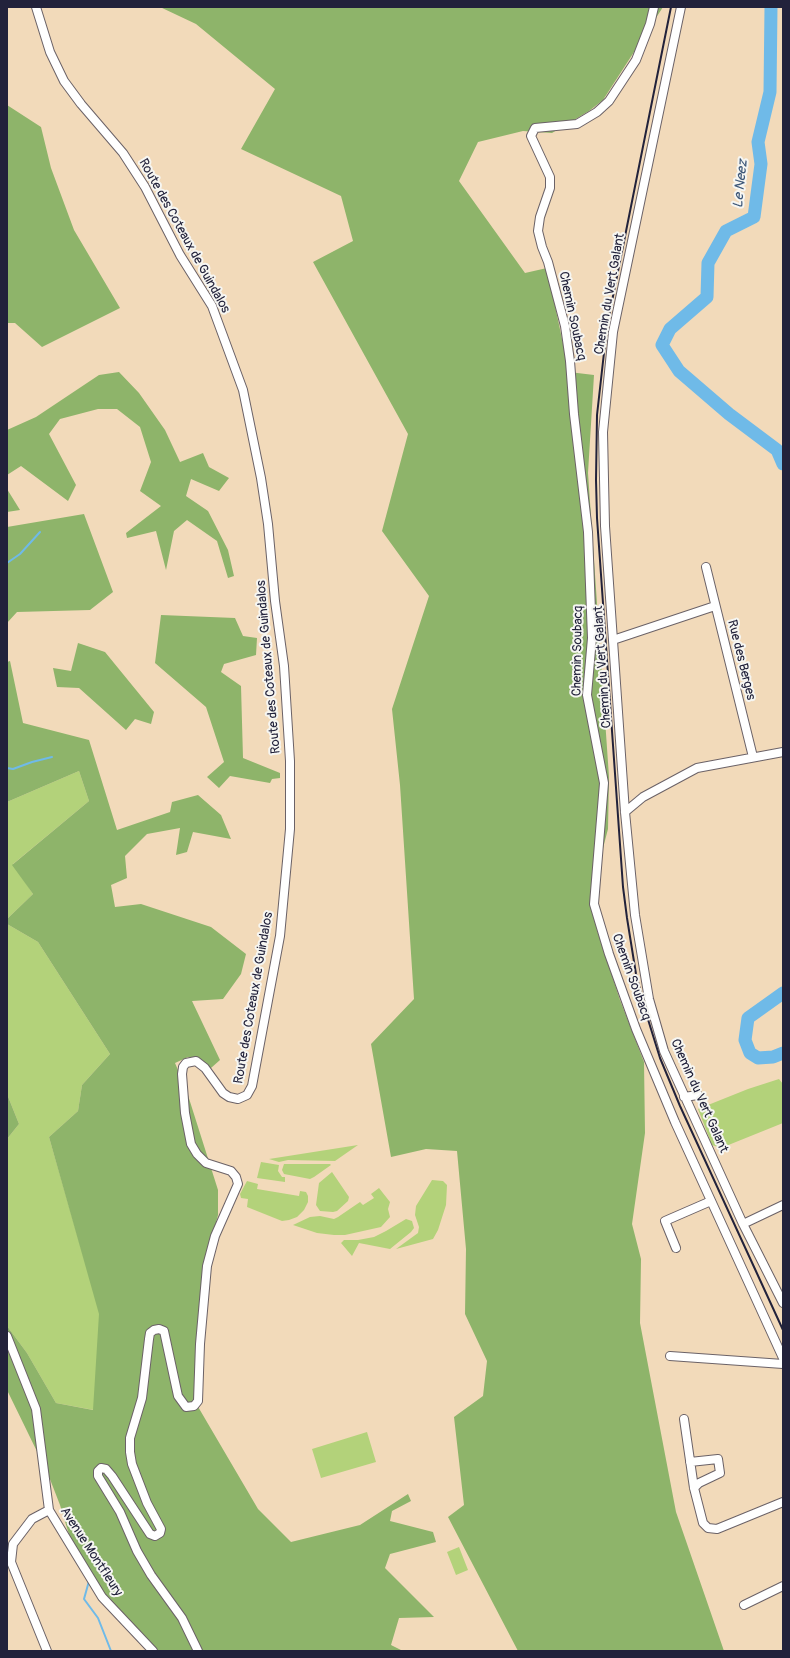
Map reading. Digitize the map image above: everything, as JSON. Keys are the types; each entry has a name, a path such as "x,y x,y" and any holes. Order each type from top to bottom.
{"street":[{"name":"Route des Coteaux de Guindalos","path":"36,7 50,52 64,81 80,104 123,153 144,187 180,255 215,313 243,390 261,478 268,524 275,601 284,666 290,761 290,829 280,936 252,1086 247,1095 238,1099 229,1097 223,1093 205,1068 196,1061 186,1062 183,1066 182,1074 185,1113 191,1144 197,1154 206,1163 231,1171 236,1177 238,1184 215,1236 207,1266 200,1344 198,1400 194,1406 190,1408 186,1407 178,1396 164,1331 159,1329 150,1333 142,1398 130,1438 130,1452 132,1464 147,1503 161,1529 160,1533 155,1536 150,1534 112,1476 106,1469 101,1468 98,1471 98,1476 120,1512 137,1551 151,1575 182,1618 198,1651"},
{"name":"Chemin Soubacq","path":"654,7 650,24 636,60 609,101 597,112 577,124 535,128 531,136 550,177 550,188 540,217 538,231 548,262 566,333 588,532 592,638 587,695 604,783 594,904 609,954 636,1029 675,1122 783,1358"},
{"name":"Chemin du Vert Galant","path":"681,7 613,332 603,432 605,526 625,812 635,915 649,999 664,1051 743,1224 783,1303"},
{"name":"Rue des Berges","path":"706,567 753,757"},
{"path":"613,640 715,606"},
{"path":"625,812 643,798 697,768 783,752"},
{"path":"684,1097 698,1095"},
{"path":"676,1248 665,1221 712,1201"},
{"path":"743,1224 783,1204"},
{"name":"Avenue Montfleury","path":"7,1336 36,1409 49,1510 102,1597 153,1651"},
{"path":"670,1356 783,1364"},
{"path":"684,1418 694,1488 703,1523 708,1528 717,1530 783,1502"},
{"path":"690,1462 718,1459 720,1473 699,1483 694,1488"},
{"path":"47,1651 9,1563 13,1544 32,1519 49,1510"},
{"path":"744,1605 783,1586"}],"green space":[{"path":"160,7 663,7 603,100 589,111 552,133 523,131 478,142 459,181 525,273 547,268 569,372 594,375 588,473 609,777 608,829 590,898 597,930 620,1000 644,1062 645,1133 632,1224 641,1259 640,1323 676,1512 724,1651 518,1651 448,1517 464,1505 454,1417 483,1396 487,1361 465,1314 466,1249 457,1151 426,1149 391,1157 371,1044 414,999 400,785 392,709 429,596 382,531 408,434 313,262 353,241 341,196 241,149 275,89 196,24"},
{"path":"7,105 41,127 51,168 74,230 120,308 42,347 15,323 7,323"},
{"path":"119,372 139,393 165,430 180,462 203,453 209,467 229,478 219,491 191,479 186,496 208,511 228,550 234,576 228,578 217,541 187,520 174,531 166,570 156,531 127,538 126,533 161,506 140,491 151,462 140,427 117,409 98,409 60,419 49,434 76,485 68,501 21,466 7,475 7,430 36,417 99,375"},
{"path":"7,489 20,510 7,512"},
{"path":"84,514 113,592 90,610 17,612 7,623 7,527"},
{"path":"161,615 235,618 243,636 257,638 256,655 224,664 221,672 241,686 243,758 280,773 280,778 272,779 270,783 230,776 219,788 207,777 224,762 206,707 155,663"},
{"path":"78,643 105,652 154,712 151,724 135,719 126,730 79,688 57,687 53,668 71,671"},
{"path":"10,661 23,723 89,740 117,830 170,812 172,802 198,795 221,815 231,839 193,832 187,852 176,855 180,828 147,834 125,856 127,878 111,885 115,907 141,904 211,927 246,954 241,974 223,999 192,1001 220,1060 211,1068 188,1057 175,1063 186,1089 218,1190 218,1215 202,1278 197,1405 258,1509 291,1542 360,1525 408,1494 411,1501 392,1511 390,1521 433,1532 436,1542 390,1554 385,1568 434,1617 399,1618 391,1645 403,1651 157,1651 102,1595 74,1551 60,1505 48,1474 7,1390 7,1326 27,1353 56,1403 93,1410 99,1314 49,1137 78,1111 82,1085 110,1054 38,942 7,924 7,919 33,894 12,865 89,801 79,771 7,802 7,662"},
{"path":"79,771 89,801 13,864 33,894 7,919 7,802"},
{"path":"7,924 38,942 110,1054 82,1085 78,1111 49,1137 100,1314 94,1410 56,1403 27,1353 7,1326 7,1139 19,1124 7,1094"},
{"path":"779,1079 783,1084 783,1123 721,1148 712,1145 698,1109 748,1089"},
{"path":"7,1094 19,1124 7,1139"},
{"path":"358,1145 335,1161 288,1160 279,1162 269,1159"},
{"path":"261,1162 279,1165 278,1171 282,1177 285,1177 285,1182 257,1178"},
{"path":"284,1164 331,1165 310,1179 284,1174 282,1170"},
{"path":"332,1172 349,1197 348,1201 337,1211 320,1211 316,1205 319,1183"},
{"path":"432,1180 443,1181 447,1185 446,1205 438,1230 433,1239 396,1249 418,1233 419,1227 415,1215 416,1206"},
{"path":"247,1181 258,1184 257,1189 299,1196 300,1191 306,1192 308,1202 304,1210 297,1217 282,1221 247,1207 248,1199 241,1198 240,1194"},
{"path":"379,1188 390,1202 388,1209 390,1217 381,1227 345,1235 334,1235 317,1233 293,1225 310,1217 320,1216 334,1219 360,1202 363,1205 374,1198 371,1194"},
{"path":"406,1219 412,1221 414,1228 390,1249 359,1243 352,1256 341,1243 344,1240 358,1240 374,1237"},
{"path":"367,1432 376,1462 321,1478 312,1449"},
{"path":"459,1547 468,1570 456,1575 447,1552"}],"waterway":[{"name":"Le Neez","path":"771,7 770,92 758,142 761,164 754,217 726,231 708,263 707,297 670,329 662,345 679,371 729,414 777,450 783,464"},
{"path":"7,563 20,554 40,532"},
{"path":"7,768 13,769 52,757"},
{"name":"Le Neez","path":"783,993 748,1018 745,1040 750,1053 758,1058 773,1057 783,1053"},
{"path":"89,1581 84,1599 98,1618 111,1651"}],"railway":[{"path":"671,7 607,326 597,415 597,518 623,887 636,974 660,1058 680,1106 783,1330"}]}
